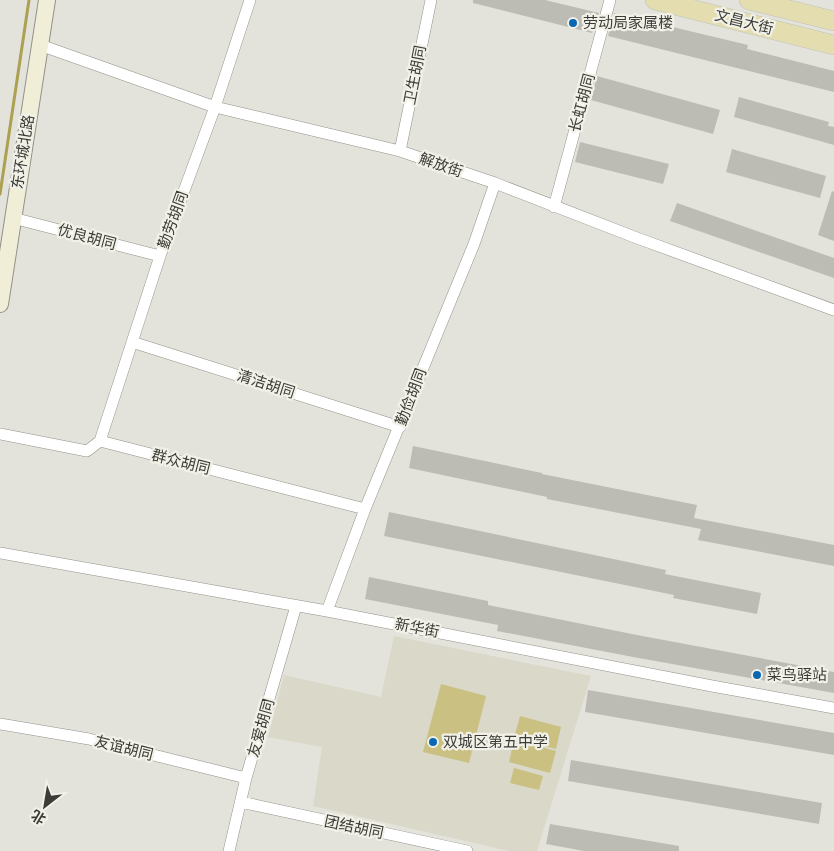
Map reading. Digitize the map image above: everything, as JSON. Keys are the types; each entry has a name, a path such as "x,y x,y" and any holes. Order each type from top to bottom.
{"main road":[{"name":"东环城北路","path":"0,304 2,273 13,218 47,0"},
{"name":"文昌大街","path":"655,0 834,45"},
{"name":"文昌大街","path":"749,0 834,22"}],"street":[{"name":"勤劳胡同","path":"100,441 160,256 215,107 250,0"},
{"name":"卫生胡同","path":"400,151 431,0"},
{"name":"长虹胡同","path":"554,207 610,0"},
{"name":"解放街","path":"40,44 215,107 400,151 494,183 834,310"},
{"name":"勤俭胡同","path":"327,611 365,509 474,244 494,183"},
{"name":"优良胡同","path":"13,218 160,256"},
{"name":"清洁胡同","path":"132,342 400,427"},
{"path":"0,434 87,451 100,441"},
{"name":"群众胡同","path":"100,441 365,509"},
{"name":"新华街","path":"0,553 327,611 834,708"},
{"name":"友爱胡同","path":"229,851 246,778 296,606"},
{"name":"友谊胡同","path":"0,724 89,739 246,778"},
{"name":"团结胡同","path":"241,802 467,851"}],"shaded area":[{"name":"双城区第五中学","path":"394,636 591,676 537,851 509,851 313,806 322,747 268,737 284,675 381,697"},
{"path":"441,684 486,696 469,763 423,752"},
{"path":"520,716 561,727 556,749 514,738"},
{"path":"514,740 556,751 550,773 509,762"},
{"path":"514,768 543,776 539,790 510,783"}],"building":[{"name":"劳动局家属楼","path":"473,0 545,0 599,13 592,33 473,3"},
{"path":"614,13 748,45 747,49 834,71 834,92 608,36"},
{"path":"597,76 720,110 713,134 591,100"},
{"path":"739,97 829,122 828,126 834,127 834,145 734,117"},
{"path":"580,142 669,164 663,184 575,162"},
{"path":"732,149 826,176 820,198 726,172"},
{"path":"832,191 834,192 834,241 818,235"},
{"path":"677,203 834,258 834,278 670,221"},
{"path":"413,446 697,505 694,518 834,545 834,566 698,540 701,529 547,499 547,497 409,468"},
{"path":"389,512 666,570 665,574 761,593 757,614 673,598 674,595 384,536"},
{"path":"369,577 488,601 488,605 834,672 834,693 497,631 498,625 365,599"},
{"path":"588,690 834,733 834,755 585,712"},
{"path":"571,760 822,803 819,824 568,781"},
{"path":"550,824 679,846 679,851 584,851 546,844"}],"waterway":[{"path":"0,194 29,0"}],"place":[{"name":"劳动局家属楼","path":"573,23"},
{"name":"菜鸟驿站","path":"757,675"},
{"name":"双城区第五中学","path":"433,742"}]}
